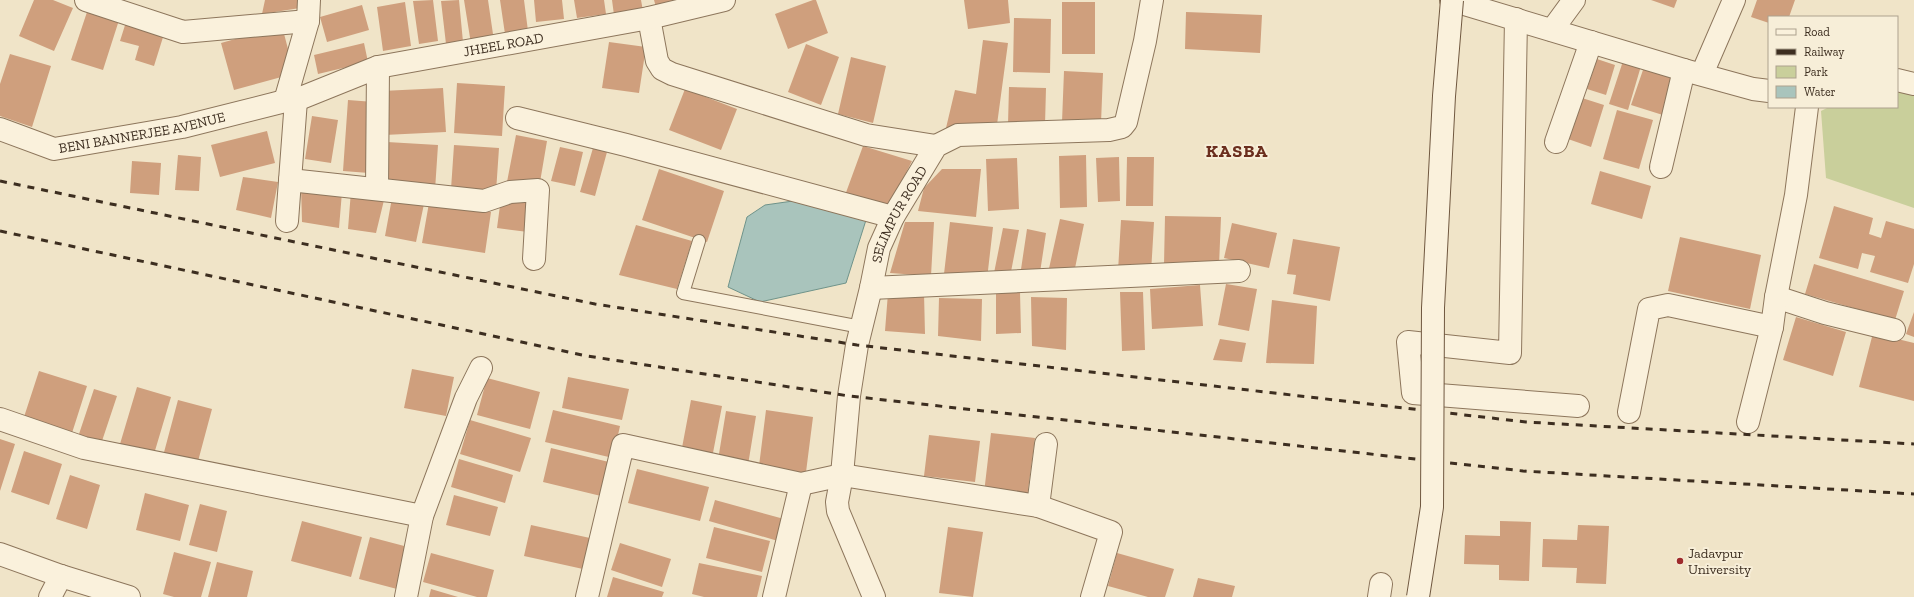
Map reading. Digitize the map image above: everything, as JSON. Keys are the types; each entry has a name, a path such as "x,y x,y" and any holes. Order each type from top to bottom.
{"street":[{"path":"86,0 182,32 308,10 290,100 290,180 287,221"},
{"name":"JHEEL ROAD","path":"290,100 378,67 649,18 724,0"},
{"path":"649,18 657,61 662,69 672,74 866,135 936,146 958,135 1110,130 1122,127 1126,122 1128,114 1145,40 1152,0"},
{"path":"1418,597 1432,507 1433,308 1444,96 1452,0 1693,72 1753,89 1768,91"},
{"path":"1552,30 1574,0"},
{"path":"1661,167 1693,72 1734,0"},
{"path":"1516,20 1510,353 1408,342 1413,393 1578,406"},
{"path":"1556,142 1591,42"},
{"path":"377,189 378,67"},
{"path":"1898,80 1914,84"},
{"name":"BENI BANNERJEE AVENUE","path":"0,129 54,149 182,127 290,100"},
{"path":"1748,422 1772,327 1776,297 1796,195 1807,108"},
{"path":"517,118 626,145 893,217"},
{"name":"SELIMPUR ROAD","path":"874,597 838,511 837,502 842,474 849,396 861,327 871,288 878,248 893,217 936,146"},
{"path":"290,180 484,201 510,192 538,190 534,259"},
{"path":"871,288 1239,271"},
{"path":"1776,297 1825,313 1894,330"},
{"path":"1629,412 1649,309 1668,306 1772,327"},
{"path":"406,597 422,516 466,398 481,368"},
{"path":"0,419 84,448 422,516"},
{"path":"1038,506 1046,444"},
{"path":"587,597 623,445 801,484 842,474 1038,506 1110,532 1092,597"},
{"path":"774,597 801,484"},
{"path":"0,554 61,576 129,597"},
{"path":"50,597 61,576"}],"lane":[{"path":"699,242 683,294 861,327"}],"green space":[{"path":"1898,86 1914,86 1914,208 1826,178 1821,111 1827,108 1898,108"}],"water":[{"path":"807,199 866,220 846,283 760,302 728,287 747,217 765,205"}],"building":[{"path":"34,0 53,0 73,8 54,51 19,36"},
{"path":"265,0 301,0 300,8 262,14"},
{"path":"433,0 438,41 419,44 413,1"},
{"path":"459,0 463,42 446,44 441,1"},
{"path":"464,0 488,0 494,41 471,44"},
{"path":"500,0 524,0 528,31 505,34"},
{"path":"534,0 562,0 564,19 536,22"},
{"path":"574,0 604,0 606,14 577,18"},
{"path":"612,0 641,0 643,11 614,15"},
{"path":"654,0 689,0 656,7"},
{"path":"816,0 828,33 788,49 775,14"},
{"path":"964,0 1008,0 1010,23 968,29"},
{"path":"1651,0 1677,0 1674,8"},
{"path":"1757,0 1795,0 1789,16 1768,16 1768,23 1751,17"},
{"path":"405,2 411,46 383,51 377,7"},
{"path":"1062,2 1095,2 1095,54 1062,54"},
{"path":"362,5 369,30 327,42 320,17"},
{"path":"89,6 120,17 103,70 71,60"},
{"path":"1186,12 1262,15 1260,53 1185,49"},
{"path":"1014,18 1051,19 1050,73 1013,72"},
{"path":"126,22 164,34 154,66 135,60 139,46 120,41"},
{"path":"282,26 288,49 285,76 234,90 221,43"},
{"path":"983,40 1008,43 996,132 946,128 955,90 976,94"},
{"path":"609,42 646,47 639,93 602,88"},
{"path":"364,43 368,62 318,74 314,55"},
{"path":"806,44 839,57 821,105 788,92"},
{"path":"10,54 51,66 32,127 0,116 0,84"},
{"path":"851,57 886,66 873,123 838,114"},
{"path":"1597,59 1615,65 1606,95 1587,89"},
{"path":"1623,61 1641,66 1628,110 1609,104"},
{"path":"1644,67 1678,78 1666,116 1631,105"},
{"path":"1064,71 1103,73 1101,123 1062,122"},
{"path":"457,83 505,86 502,136 454,133"},
{"path":"1009,87 1046,88 1045,125 1008,124"},
{"path":"443,88 446,132 384,135 382,91"},
{"path":"685,89 737,109 721,150 669,130"},
{"path":"1582,98 1604,105 1591,147 1568,139"},
{"path":"348,100 374,102 369,173 343,171"},
{"path":"1617,110 1653,120 1639,169 1603,159"},
{"path":"312,116 338,120 331,163 305,159"},
{"path":"267,131 275,163 220,177 211,145"},
{"path":"516,135 547,141 539,188 507,182"},
{"path":"387,142 438,145 435,190 384,187"},
{"path":"454,145 499,148 496,192 451,189"},
{"path":"863,146 912,161 887,211 844,198"},
{"path":"560,147 583,152 575,186 551,181"},
{"path":"593,148 607,152 595,196 580,192"},
{"path":"178,155 201,157 199,191 175,190"},
{"path":"1086,155 1087,207 1060,208 1059,156"},
{"path":"1119,157 1120,201 1098,202 1096,158"},
{"path":"1127,157 1154,157 1153,206 1126,206"},
{"path":"1017,158 1019,209 988,211 986,159"},
{"path":"132,161 161,163 159,195 130,193"},
{"path":"659,169 724,191 707,242 642,220"},
{"path":"942,169 981,169 976,217 918,211 924,188"},
{"path":"1600,171 1651,186 1642,219 1591,204"},
{"path":"243,177 278,182 271,218 236,210"},
{"path":"301,186 342,192 339,228 302,222"},
{"path":"351,191 385,196 376,233 348,229"},
{"path":"392,198 424,204 416,242 385,236"},
{"path":"501,198 533,202 528,232 497,228"},
{"path":"429,203 491,212 485,253 422,243"},
{"path":"1834,206 1873,218 1869,234 1881,238 1886,221 1914,229 1914,264 1908,283 1870,272 1875,256 1862,253 1858,269 1819,258"},
{"path":"1165,216 1221,217 1219,266 1164,265"},
{"path":"1060,219 1084,224 1073,278 1048,273"},
{"path":"1121,220 1154,222 1151,273 1118,271"},
{"path":"905,222 934,222 931,276 890,273"},
{"path":"950,222 993,227 987,279 944,274"},
{"path":"1232,223 1277,233 1269,268 1224,258"},
{"path":"636,225 692,241 677,289 619,275"},
{"path":"1003,228 1019,230 1010,277 994,273"},
{"path":"1027,229 1046,233 1039,279 1020,276"},
{"path":"1680,237 1761,255 1750,309 1668,291"},
{"path":"1293,239 1340,247 1330,301 1293,294 1296,275 1287,274"},
{"path":"1814,264 1904,291 1895,320 1805,294"},
{"path":"1226,284 1257,289 1249,331 1218,325"},
{"path":"1200,285 1203,326 1152,329 1150,289"},
{"path":"996,292 1020,292 1021,333 996,334"},
{"path":"1120,292 1143,292 1145,350 1122,351"},
{"path":"888,293 924,293 925,334 885,331"},
{"path":"1031,297 1067,298 1066,350 1032,346"},
{"path":"939,298 982,299 981,341 938,336"},
{"path":"1272,300 1317,306 1314,364 1266,363"},
{"path":"1914,312 1914,337 1906,334"},
{"path":"1796,317 1846,332 1833,376 1783,360"},
{"path":"1873,333 1914,343 1914,401 1859,387"},
{"path":"1220,339 1246,343 1242,362 1213,360"},
{"path":"412,369 454,377 446,416 404,408"},
{"path":"39,371 87,386 72,433 24,417"},
{"path":"568,377 629,389 622,420 562,408"},
{"path":"487,378 540,392 530,429 477,415"},
{"path":"137,387 171,397 154,454 120,444"},
{"path":"94,389 117,396 101,444 78,437"},
{"path":"178,400 212,409 197,465 163,456"},
{"path":"691,400 722,406 712,458 681,453"},
{"path":"553,410 620,426 613,458 545,442"},
{"path":"766,410 813,417 805,480 758,474"},
{"path":"726,411 756,416 748,465 718,460"},
{"path":"470,420 531,438 520,472 460,454"},
{"path":"991,433 1035,438 1027,498 984,493"},
{"path":"929,435 980,441 975,482 924,476"},
{"path":"0,439 15,444 0,491"},
{"path":"551,448 609,462 601,496 543,482"},
{"path":"24,451 62,464 49,505 11,492"},
{"path":"459,459 513,475 505,503 451,487"},
{"path":"637,469 709,487 700,521 628,503"},
{"path":"70,475 100,485 87,529 56,519"},
{"path":"145,493 189,505 180,541 136,530"},
{"path":"454,495 498,507 490,536 446,525"},
{"path":"715,500 784,519 778,541 709,521"},
{"path":"200,504 227,511 217,552 189,545"},
{"path":"302,521 362,537 351,577 291,561"},
{"path":"1500,521 1531,522 1529,581 1499,580 1499,565 1464,564 1465,535 1500,536"},
{"path":"531,525 590,538 583,569 524,556"},
{"path":"1578,525 1609,526 1606,584 1576,583 1577,568 1542,567 1543,539 1577,540"},
{"path":"714,527 770,541 762,572 706,558"},
{"path":"948,527 983,532 973,597 939,593"},
{"path":"370,537 408,547 397,589 359,579"},
{"path":"620,543 671,559 662,587 611,570"},
{"path":"174,552 211,562 201,597 174,597 163,594"},
{"path":"431,553 494,570 487,597 477,597 423,582"},
{"path":"1117,553 1174,569 1165,597 1148,597 1108,586"},
{"path":"217,562 253,571 247,597 208,597"},
{"path":"699,563 762,576 757,597 704,597 692,594"},
{"path":"613,577 664,592 662,597 607,597"},
{"path":"1198,578 1235,586 1232,597 1193,597"},
{"path":"431,589 458,597 429,597"}],"railway":[{"path":"0,181 595,304 857,345 1526,422 1914,444"},
{"path":"0,231 587,356 849,396 1523,471 1914,494"}],"place":[{"name":"Jadavpur University","path":"1680,561"}],"district":[{"name":"KASBA","path":"1237,151"}]}
